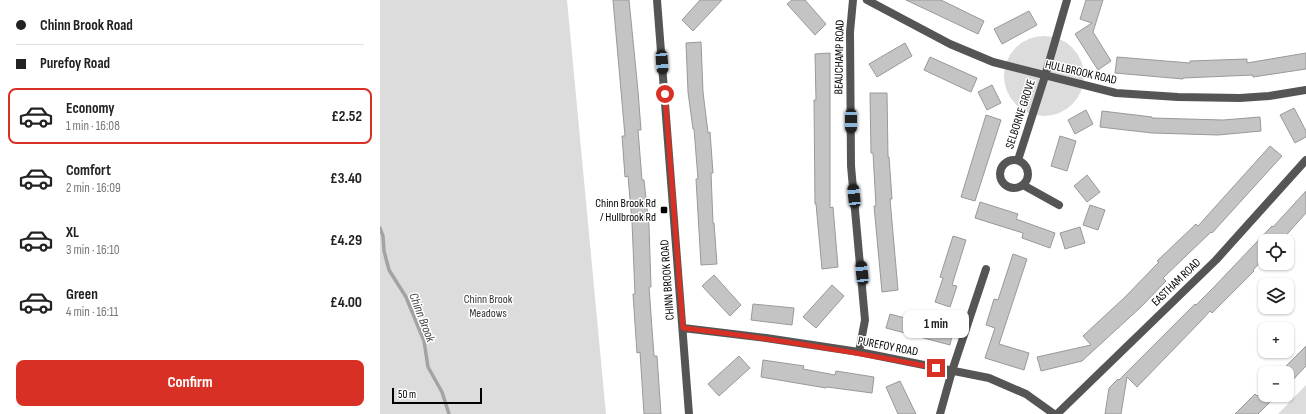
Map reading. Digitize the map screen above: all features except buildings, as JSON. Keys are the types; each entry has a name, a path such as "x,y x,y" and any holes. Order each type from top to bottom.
{"street":[{"name":"CHINN BROOK ROAD","path":"658,0 689,414"},
{"name":"BEAUCHAMP ROAD","path":"853,0 850,32 851,166 865,320 859,352"},
{"name":"HULLBROOK ROAD","path":"867,0 950,44 993,62 1116,93 1178,97 1240,98 1269,96 1306,90"},
{"name":"SELBORNE GROVE","path":"1018,160 1045,76 1067,0"},
{"name":"SELBORNE GROVE","path":"1013,160 1022,162 1027,169 1028,177 1024,185 1014,189 1002,182 1000,177 1001,168 1004,164 1013,160"},
{"name":"EASTHAM ROAD","path":"1055,414 1216,260 1306,160"},
{"path":"1024,185 1059,205"},
{"path":"940,414 952,371 986,269"},
{"name":"PUREFOY ROAD","path":"683,328 766,338 859,352 989,378 1026,394 1055,414"}],"green space":[{"name":"Chinn Brook Meadows","path":"380,0 567,0 606,414 380,414"},
{"path":"1044,36 1059,39 1072,48 1081,61 1084,76 1081,91 1072,104 1059,113 1044,116 1029,113 1016,104 1007,91 1004,76 1007,61 1016,48 1029,39"},
{"path":"1306,385 1306,414 1278,414 1290,402 1294,402 1294,397"}],"waterway":[{"name":"Chinn Brook","path":"380,228 383,236 384,251 389,270 406,297 424,341 428,367 442,392 449,414"}],"place":[{"name":"Chinn Brook Rd / Hullbrook Rd","path":"664,210"}],"route":[{"path":"665,94 683,328 766,338 859,352 936,368"}]}
